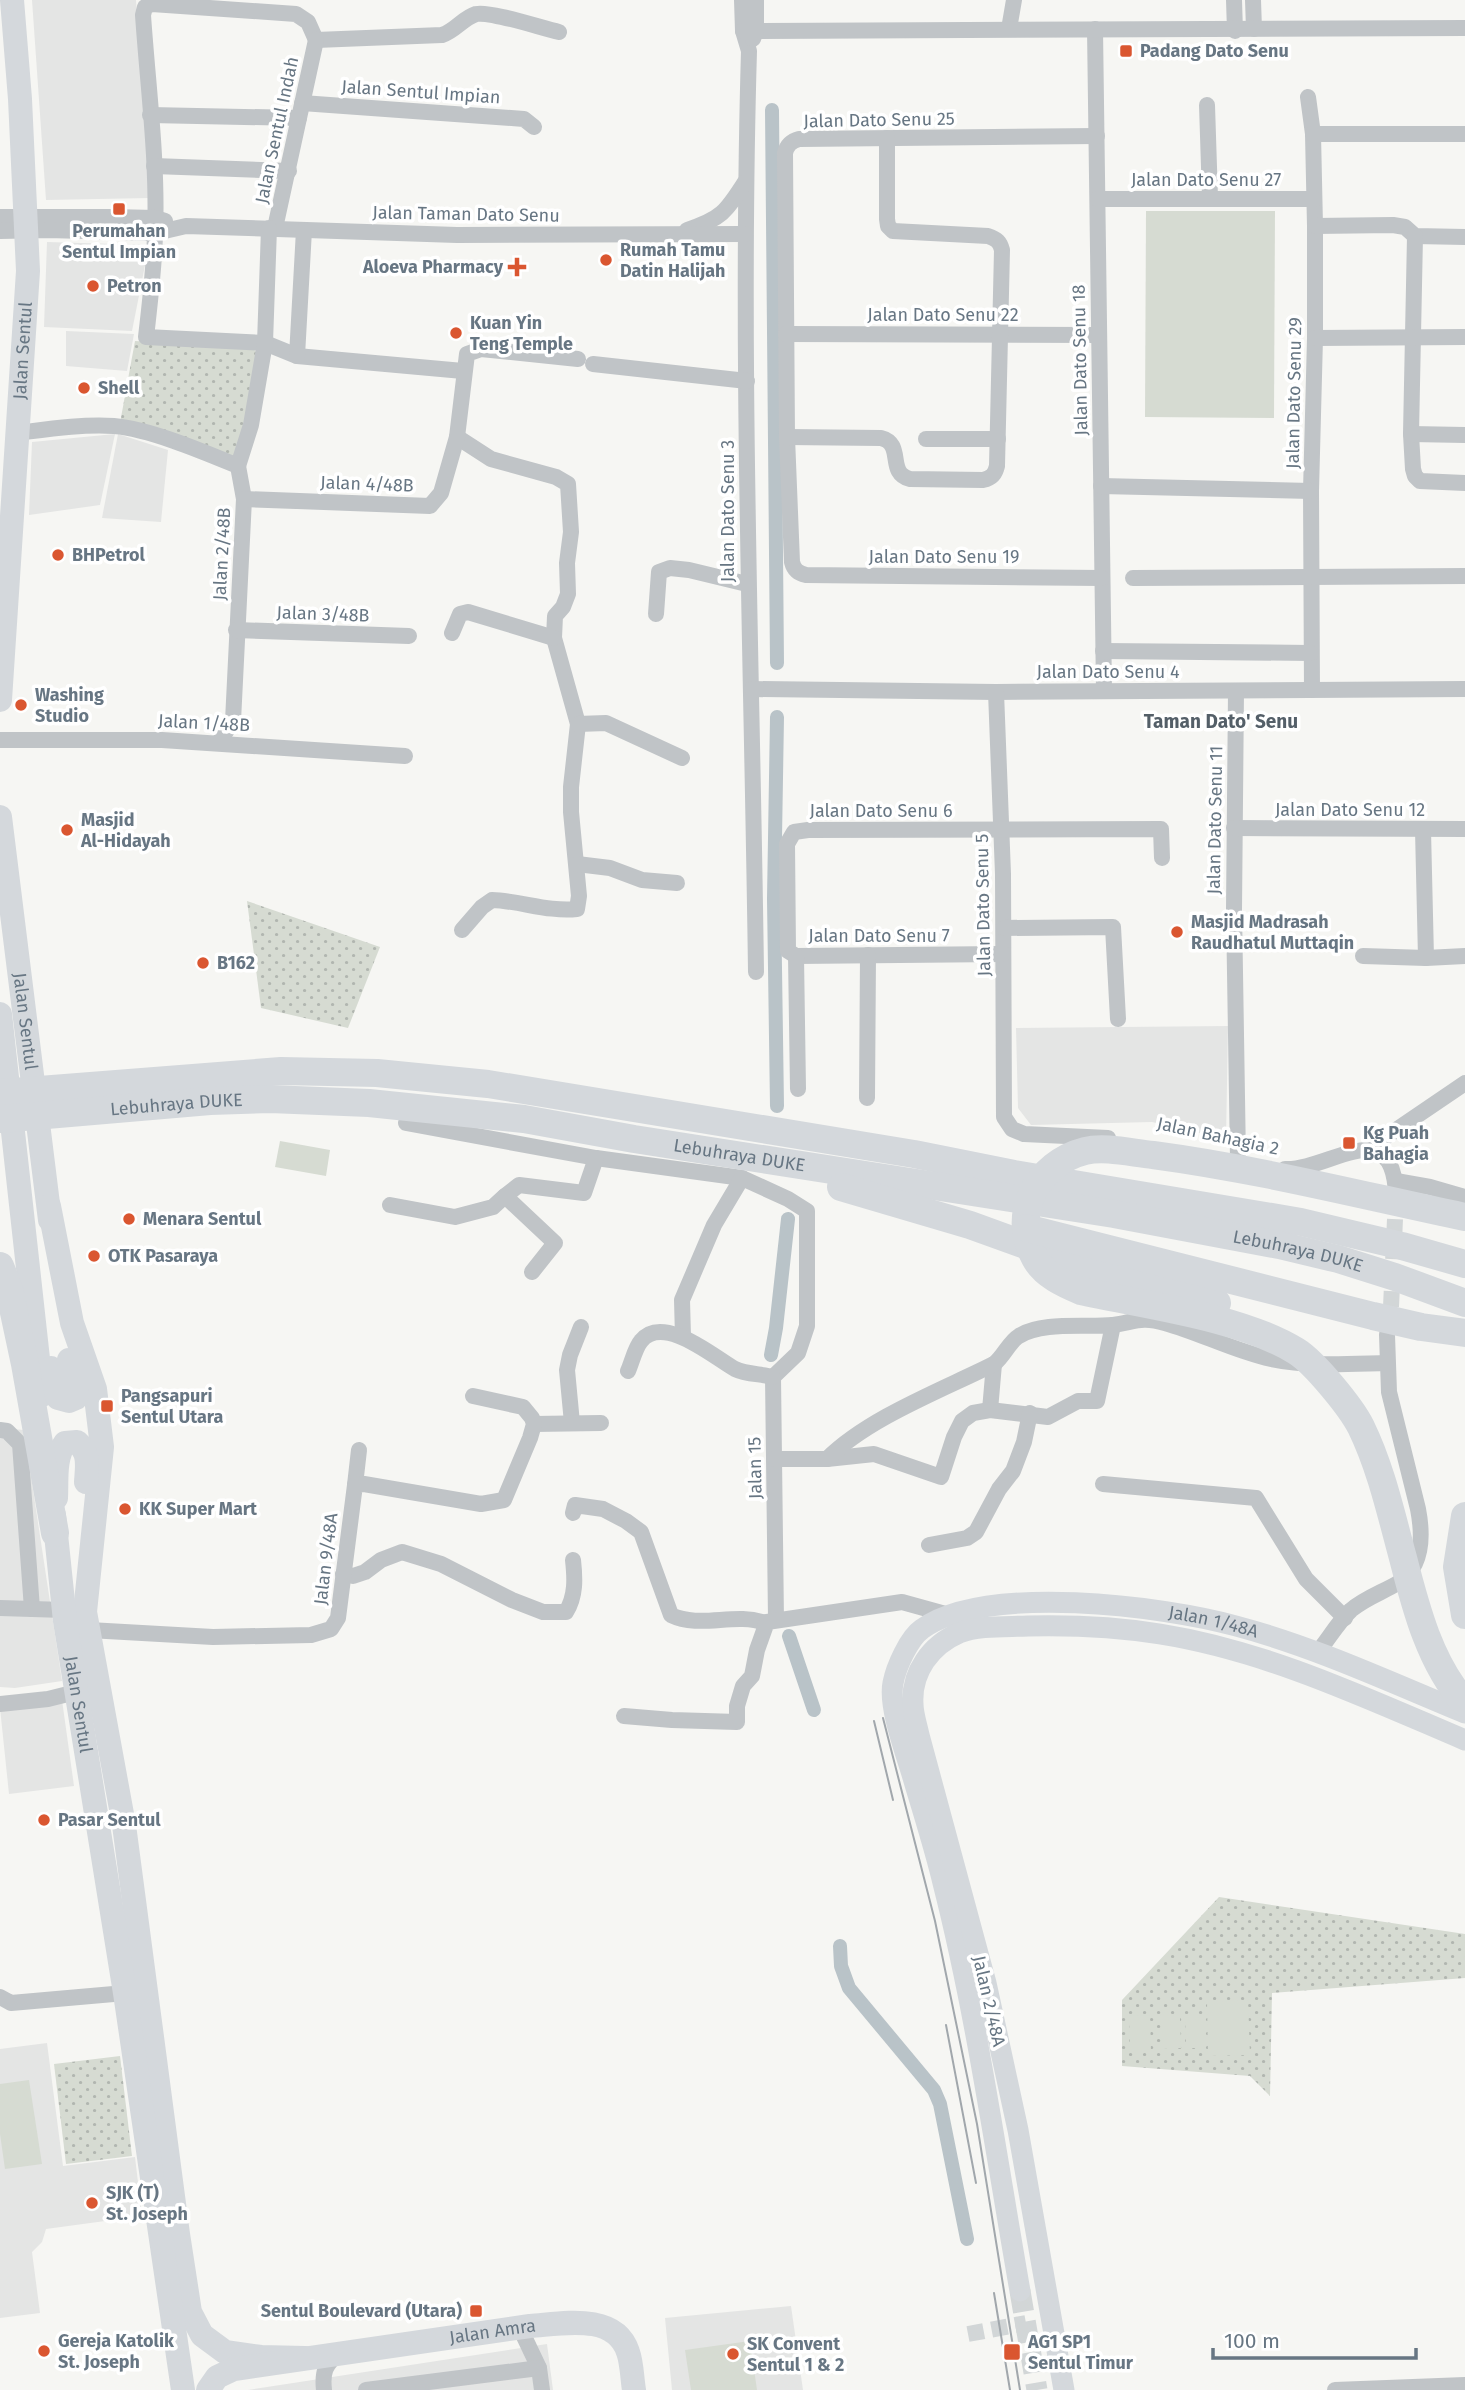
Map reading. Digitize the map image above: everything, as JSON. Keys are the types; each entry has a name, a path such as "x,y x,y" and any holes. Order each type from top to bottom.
{"highway":[{"name":"Lebuhraya DUKE","path":"0,1093 281,1071 377,1073 488,1084 914,1154 1198,1215 1395,1277 1465,1303"},
{"name":"Lebuhraya DUKE","path":"0,1119 209,1101 296,1100 409,1115 524,1119 740,1167 1114,1214 1198,1215 1301,1222 1465,1264"},
{"path":"1465,1217 1205,1162 1087,1150 1059,1160 1045,1172 1028,1200 1025,1231 1035,1259 1063,1284 1081,1291 1212,1319 1267,1336 1298,1352 1340,1395 1360,1426 1381,1476 1414,1600 1436,1660 1452,1689 1465,1703"},
{"path":"740,1167 1217,1275 1409,1324 1465,1333"},
{"path":"740,1167 970,1225 1045,1252 1214,1303 1281,1327 1311,1346 1358,1393 1373,1421 1395,1476 1429,1595 1451,1653 1465,1677"},
{"path":"1198,1215 1271,1197 1465,1236"},
{"path":"1198,1215 1312,1270 1465,1320"},
{"path":"0,1266 9,1289 25,1364 55,1533"},
{"path":"1465,1516 1457,1567 1465,1615"}],"main road":[{"name":"Jalan Sentul","path":"0,700 28,271 20,99 12,0"},
{"name":"Jalan Sentul","path":"0,817 47,1196 72,1324 95,1390 102,1447 79,1617 76,1692 125,1993 183,2390"},
{"name":"Jalan Sentul","path":"0,1014 55,1533 79,1617 124,1825 190,2312 202,2335 225,2352 261,2357 305,2358"},
{"path":"20,1191 55,1391 58,1398 69,1401 76,1398 77,1392 57,1321 47,1196"},
{"path":"55,1533 60,1449 65,1443 77,1442 87,1455 79,1617"},
{"name":"Jalan 1/48A","path":"954,1624 1008,1604 1074,1602 1166,1611 1238,1626 1317,1653 1465,1713"},
{"path":"933,1649 954,1624"},
{"name":"Jalan 2/48A","path":"954,1624 922,1629 912,1638 892,1684 894,1705 943,1883 960,1958 1020,2291"},
{"name":"Jalan 1/48A","path":"954,1624 1069,1625 1160,1634 1230,1650 1326,1681 1465,1740"},
{"name":"Jalan 2/48A","path":"933,1649 921,1667 913,1703 919,1735 989,1996 1018,2130 1064,2390"},
{"name":"Jalan Amra","path":"305,2358 520,2328 576,2323 599,2325 617,2334 628,2351 634,2390"},
{"path":"208,2390 216,2377 234,2369 305,2358"}],"street":[{"name":"Jalan Dato Senu 3","path":"742,0 749,31 745,181 747,584 752,689 756,972"},
{"name":"Jalan Dato Senu 3","path":"749,31 756,0"},
{"path":"1009,29 1014,0"},
{"path":"1234,0 1235,31"},
{"path":"1253,0 1254,29"},
{"path":"559,32 485,14 468,17 450,33 442,35 316,40 308,22 296,14 210,4 152,4 145,7 143,15 154,166 155,225 153,282 146,337 265,344 297,356 463,370 467,354 481,349 747,381"},
{"path":"749,31 1465,28"},
{"name":"Jalan Dato Senu 18","path":"1095,29 1104,690"},
{"name":"Jalan Sentul Indah","path":"238,466 251,425 265,344 272,228 289,171 316,40"},
{"name":"Jalan Dato Senu 29","path":"1308,97 1313,135 1315,226 1311,491 1312,690"},
{"path":"1208,105 1210,198"},
{"name":"Jalan Sentul Impian","path":"150,115 300,111 524,119 534,127"},
{"path":"1313,135 1465,134"},
{"name":"Jalan Dato Senu 25","path":"792,562 787,437 787,146 799,139 1097,136"},
{"path":"787,437 888,440 893,445 898,472 903,477 959,480 990,478 998,466 1000,243 988,236 893,231 888,226 887,219 887,138"},
{"path":"154,166 289,171"},
{"path":"674,234 713,221 728,209 745,181"},
{"name":"Jalan Dato Senu 27","path":"1098,199 1314,199"},
{"path":"0,217 26,223"},
{"path":"0,231 26,223"},
{"name":"Jalan Taman Dato Senu","path":"26,223 457,235 745,234"},
{"path":"1315,226 1393,225 1405,227 1415,236 1465,237"},
{"path":"297,356 304,230"},
{"path":"1415,236 1411,434 1415,476 1428,483 1465,483"},
{"name":"Jalan Dato Senu 22","path":"786,334 1099,335"},
{"path":"1315,338 1465,337"},
{"name":"Jalan 4/48B","path":"244,499 430,506 441,493 457,437 463,370"},
{"path":"17,433 56,428 116,426 166,439 238,466"},
{"path":"1411,434 1465,435"},
{"path":"457,437 491,459 556,477 568,484 571,532 567,570 568,594 563,607 555,616 554,638 578,724 571,800 571,830 579,896 577,909 558,911 515,901 492,900 462,930"},
{"path":"926,439 998,439"},
{"name":"Jalan 2/48B","path":"219,742 233,721 244,499 238,466"},
{"path":"1101,486 1311,491"},
{"name":"Jalan Dato Senu 19","path":"792,562 799,574 806,575 1102,578"},
{"path":"656,614 659,572 670,568 747,584"},
{"path":"1133,578 1465,576"},
{"path":"452,633 460,614 468,612 554,638"},
{"name":"Jalan 3/48B","path":"236,631 409,636"},
{"path":"1103,651 1311,653"},
{"name":"Jalan Dato Senu 4","path":"752,689 996,692 1465,690"},
{"name":"Jalan Dato Senu 11","path":"1237,691 1234,1004 1238,1159"},
{"name":"Jalan Dato Senu 5","path":"996,692 1003,928 1004,1117"},
{"path":"578,724 606,723 682,758"},
{"name":"Jalan 1/48B","path":"0,740 219,742 405,756"},
{"name":"Jalan Dato Senu 12","path":"1234,828 1465,829"},
{"name":"Jalan Dato Senu 6","path":"797,1089 796,956 788,951 787,844 794,832 1161,829 1162,858"},
{"path":"1423,830 1426,958"},
{"path":"577,864 610,868 642,880 677,883"},
{"path":"1003,928 1113,927 1118,1019"},
{"name":"Jalan Dato Senu 7","path":"796,956 1003,954"},
{"path":"867,1098 869,955"},
{"path":"1363,956 1465,956"},
{"path":"1368,1149 1465,1083"},
{"path":"409,1115 596,1158 740,1167 807,1211 807,1326 798,1353 773,1377 737,1370 683,1337 655,1332 641,1340 628,1371"},
{"name":"Jalan Bahagia 2","path":"1004,1117 1012,1129 1024,1134 1157,1142 1276,1169 1298,1170 1350,1152 1368,1149"},
{"path":"1368,1149 1378,1151 1386,1157 1392,1167 1396,1188 1430,1187 1465,1197"},
{"path":"390,1205 455,1217 493,1207 519,1185 584,1193 596,1158"},
{"path":"683,1337 682,1300 740,1167"},
{"path":"505,1196 555,1242 532,1272"},
{"path":"1317,1653 1351,1610 1405,1578 1421,1548 1422,1526 1411,1472 1389,1392 1387,1335 1391,1307"},
{"path":"827,1459 845,1441 870,1425 995,1364 1015,1338 1022,1334 1066,1325 1113,1325 1137,1319 1162,1322 1242,1351 1288,1362 1387,1363"},
{"path":"774,1459 827,1459 874,1454 941,1477 962,1421 973,1413 990,1410 1048,1417 1078,1401 1097,1401 1113,1325"},
{"path":"572,1423 567,1370 581,1327"},
{"path":"990,1410 995,1364"},
{"name":"Jalan 15","path":"624,1716 737,1722 737,1706 743,1686 754,1670 770,1622 773,1377"},
{"path":"355,1485 364,1484 481,1504 504,1500 514,1481 534,1424 523,1407 473,1396"},
{"path":"929,1545 967,1538 976,1532 999,1489 1013,1471 1024,1442 1030,1413"},
{"path":"534,1424 601,1423"},
{"path":"8,1434 20,1444 32,1609"},
{"name":"Jalan 9/48A","path":"0,1608 32,1609 213,1637 311,1634 331,1629 338,1618 359,1450"},
{"path":"1103,1483 1256,1498 1306,1579 1345,1618"},
{"path":"573,1513 575,1505 603,1509 640,1532 671,1615 681,1620 747,1619 770,1622 902,1602 954,1624"},
{"path":"343,1574 354,1576 365,1572 381,1560 402,1552 441,1564 512,1600 543,1612 566,1612 571,1603 575,1577 573,1560"},
{"path":"902,1602 919,1613 922,1629 933,1649"},
{"path":"0,1704 48,1699 76,1692"},
{"path":"0,1997 12,2003 125,1993"},
{"path":"520,2328 539,2368 542,2390"},
{"path":"324,2390 323,2374 328,2363 340,2353"},
{"path":"366,2390 539,2368"},
{"path":"1335,2390 1465,2385"}],"shaded area":[{"path":"32,0 136,0 150,198 46,200"},
{"path":"1146,211 1275,211 1274,418 1145,417"},
{"name":"Petron","path":"47,242 149,245 132,331 44,327"},
{"path":"66,331 134,334 127,371 66,366"},
{"path":"135,341 252,348 259,354 237,460 120,423"},
{"path":"115,434 100,505 29,515 32,442"},
{"path":"118,434 168,450 161,522 102,518"},
{"path":"247,901 380,947 348,1028 261,1008"},
{"path":"1228,1026 1226,1139 1152,1122 1031,1125 1018,1108 1016,1028"},
{"path":"280,1141 330,1150 326,1176 275,1167"},
{"path":"0,1428 24,1430 62,1681 15,1688 0,1687"},
{"path":"62,1700 74,1786 9,1794 0,1708"},
{"path":"1219,1897 1465,1934 1465,1978 1272,1993 1270,2096 1250,2076 1122,2066 1122,2000"},
{"path":"1248,2000 1250,2055 1208,2056 1207,2002"},
{"path":"1150,2015 1151,2053 1130,2053 1129,2016"},
{"path":"1185,2016 1203,2016 1203,2048 1186,2048"},
{"path":"1163,2017 1180,2017 1181,2048 1163,2049"},
{"path":"47,2043 63,2166 135,2157 142,2216 46,2229 42,2242 32,2252 40,2313 0,2318 0,2049"},
{"path":"120,2056 132,2156 66,2164 54,2064"},
{"path":"29,2080 42,2164 5,2169 0,2134 0,2084"},
{"name":"SK Convent Sentul 1 & 2","path":"791,2306 803,2390 672,2390 665,2318"},
{"path":"750,2341 757,2390 691,2390 685,2350"},
{"path":"547,2344 553,2390 248,2390"}],"waterway":[{"path":"772,110 777,663"},
{"path":"777,717 774,899 777,1106"},
{"path":"771,1355 788,1219"},
{"path":"789,1636 814,1710"},
{"path":"840,1946 841,1966 849,1988 934,2090 940,2104 967,2239"}],"tunnel":[{"path":"1391,1307 1396,1197"},
{"path":"1020,2291 1037,2390"},
{"path":"968,2334 1026,2323"}],"tram line":[{"path":"883,1718 935,1921 977,2124 1020,2390"},
{"path":"874,1721 893,1800"},
{"path":"946,2025 976,2183"},
{"path":"994,2293 1010,2390"}],"place":[{"name":"Padang Dato Senu","path":"1126,51"},
{"name":"Perumahan Sentul Impian","path":"119,209"},
{"name":"Rumah Tamu Datin Halijah","path":"606,260"},
{"name":"Aloeva Pharmacy","path":"517,267"},
{"name":"Petron","path":"93,286"},
{"name":"Kuan Yin Teng Temple","path":"456,333"},
{"name":"Shell","path":"84,388"},
{"name":"BHPetrol","path":"58,555"},
{"name":"Washing Studio","path":"21,705"},
{"name":"Masjid Al-Hidayah","path":"67,830"},
{"name":"Masjid Madrasah Raudhatul Muttaqin","path":"1177,932"},
{"name":"B162","path":"203,963"},
{"name":"Kg Puah Bahagia","path":"1349,1143"},
{"name":"Menara Sentul","path":"129,1219"},
{"name":"OTK Pasaraya","path":"94,1256"},
{"name":"Pangsapuri Sentul Utara","path":"107,1406"},
{"name":"KK Super Mart","path":"125,1509"},
{"name":"Pasar Sentul","path":"44,1820"},
{"name":"SJK (T) St. Joseph","path":"92,2203"},
{"name":"Sentul Boulevard (Utara)","path":"476,2311"},
{"name":"Gereja Katolik St. Joseph","path":"44,2351"},
{"name":"AG1 SP1 Sentul Timur","path":"1012,2352"},
{"name":"SK Convent Sentul 1 & 2","path":"733,2354"}],"district":[{"name":"Taman Dato' Senu","path":"1221,721"}]}
